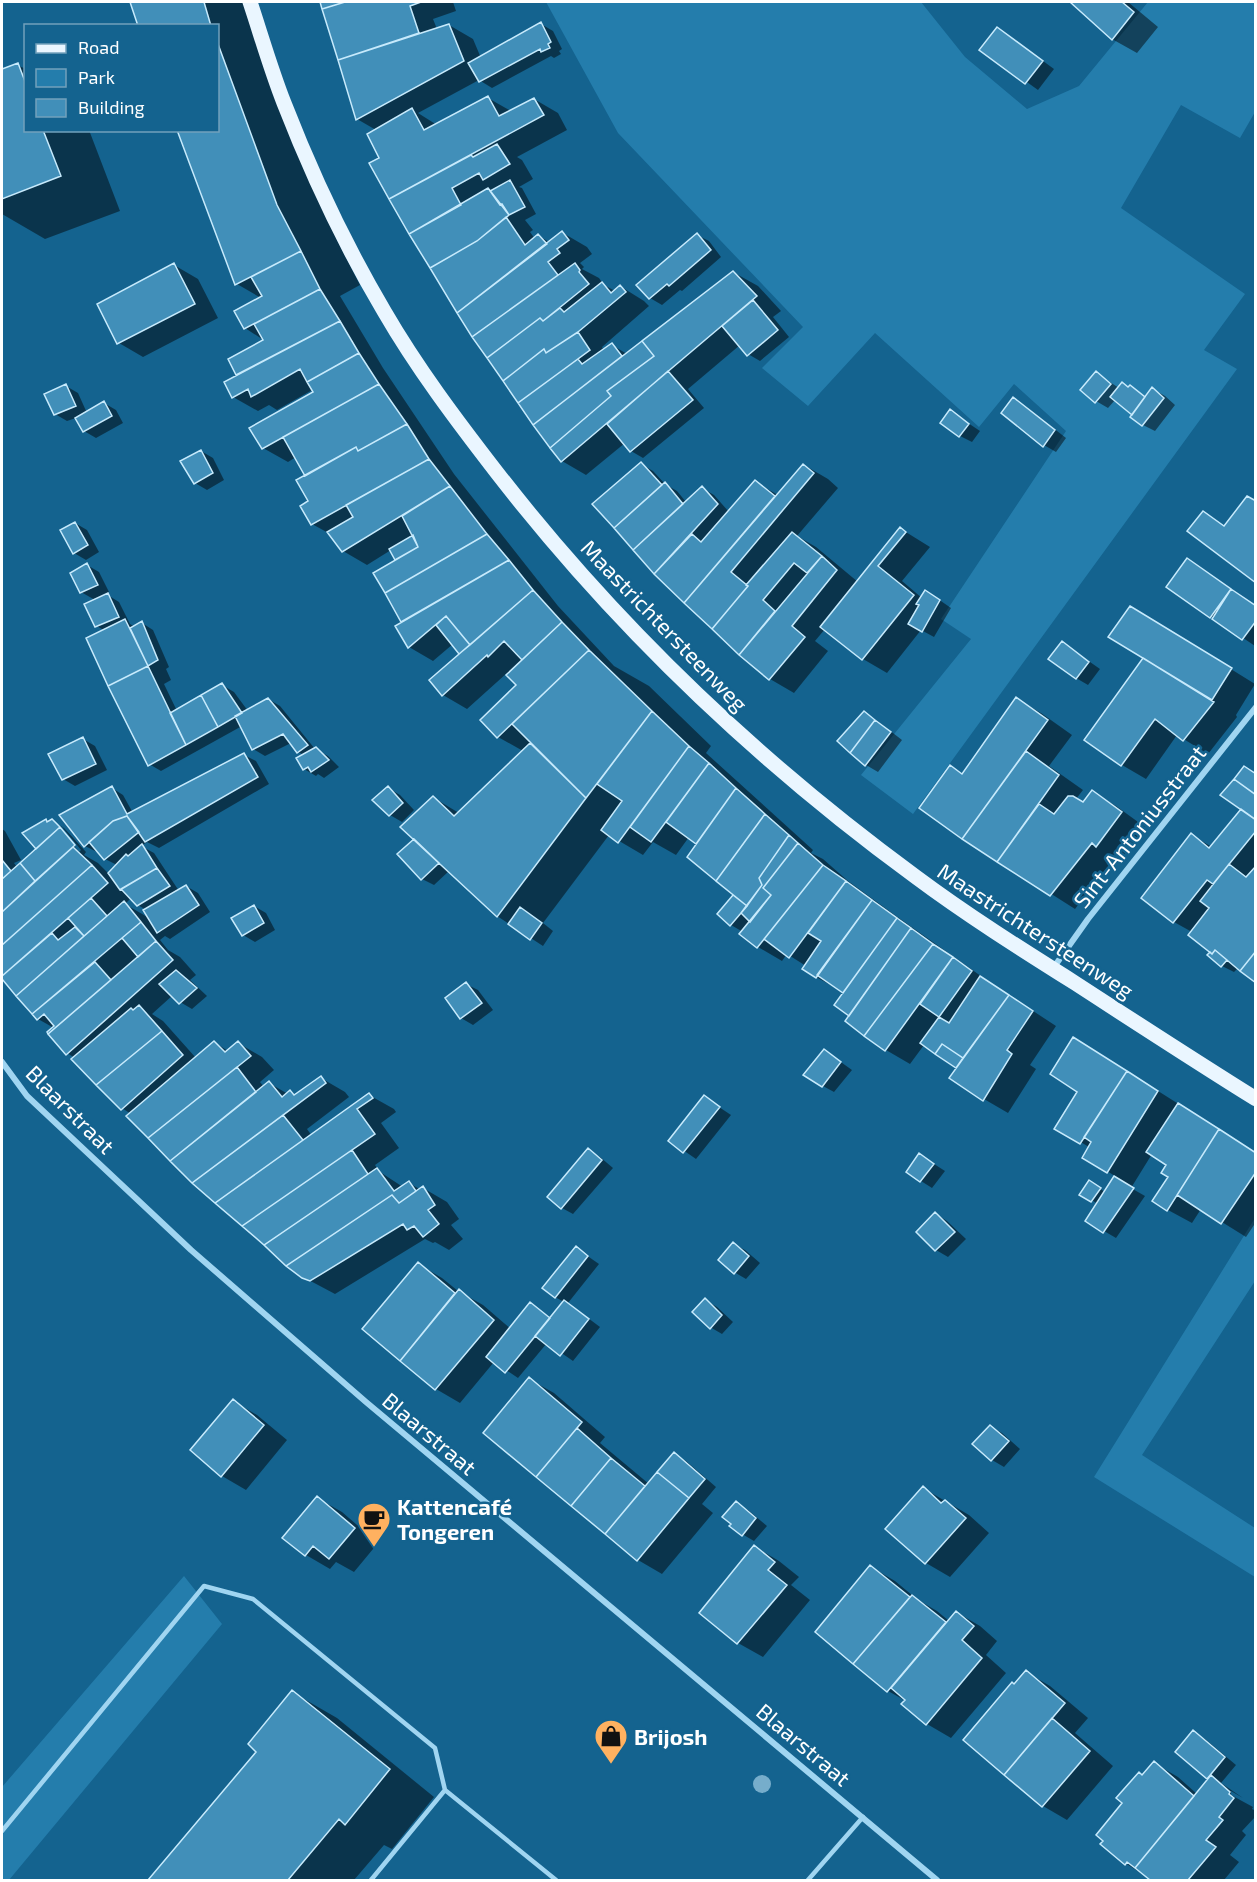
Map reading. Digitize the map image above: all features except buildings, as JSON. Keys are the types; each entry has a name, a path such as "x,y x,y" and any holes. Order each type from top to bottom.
{"main road":[{"name":"Maastrichtersteenweg","path":"250,2 283,100 312,170 384,311 425,376 520,502 628,626 677,675 793,780 916,877 978,921 1256,1100"}],"street":[{"name":"Sint-Antoniusstraat","path":"1053,969 1088,919 1256,707"},
{"name":"Blaarstraat","path":"2,1062 27,1096 191,1250 366,1402 937,1881"}],"lane":[{"path":"2,1831 204,1586 254,1599 435,1748 446,1790 556,1881"},
{"path":"371,1881 446,1790"},
{"path":"808,1881 863,1817"}],"green space":[{"path":"546,2 921,2 965,57 1027,109 1079,86 1148,2 1255,2 1255,112 1240,138 1181,105 1121,208 1245,294 1204,350 1237,369 913,814 861,775 971,639 941,619 1066,431 1014,384 979,427 875,333 808,406 762,368 803,327 618,133"},
{"path":"1255,1218 1255,1281 1142,1455 1255,1528 1255,1577 1094,1477"},
{"path":"184,1576 222,1624 9,1880 2,1880 2,1787"}],"place":[{"name":"Kattencafé Tongeren","path":"374,1548"},
{"name":"Brijosh","path":"611,1765"}]}
